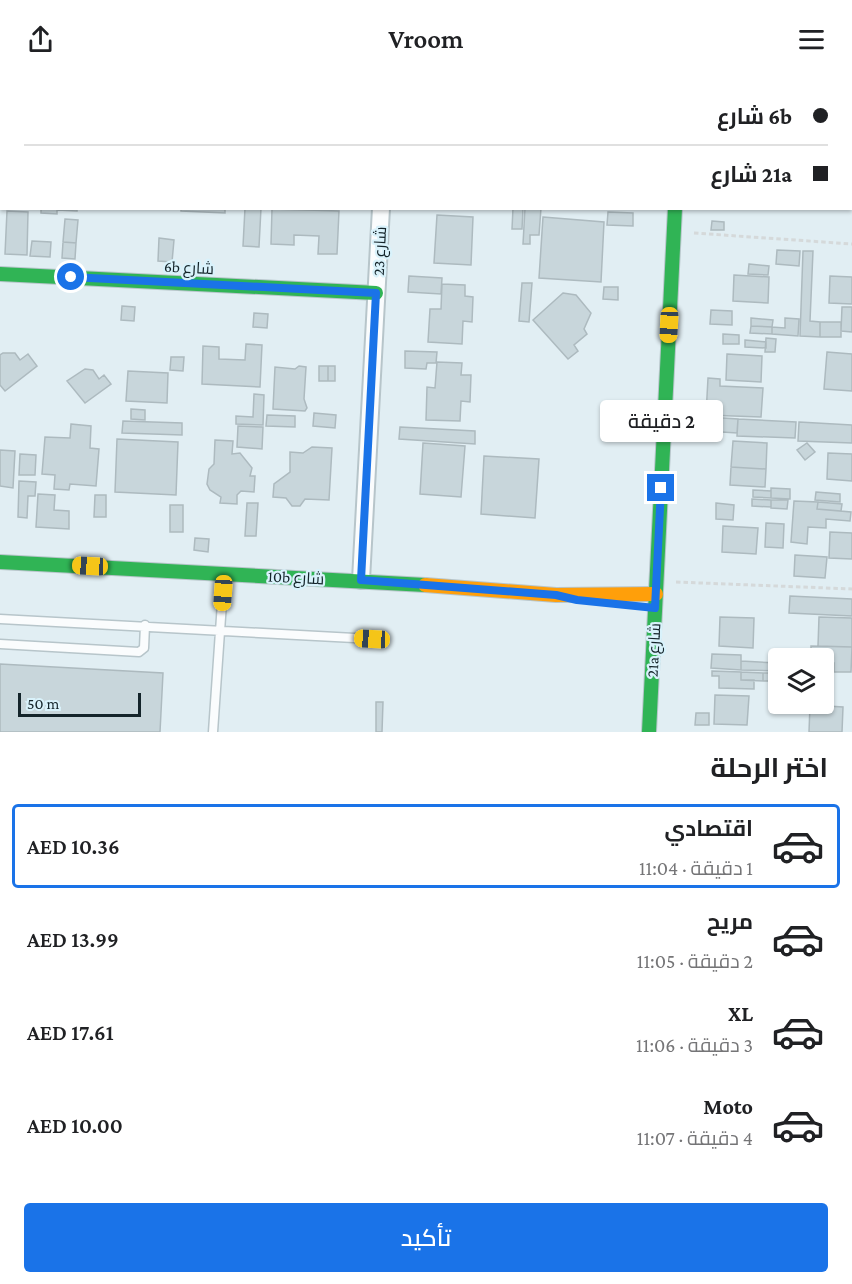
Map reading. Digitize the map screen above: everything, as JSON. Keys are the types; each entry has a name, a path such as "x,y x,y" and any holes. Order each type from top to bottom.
{"street":[{"name":"شارع 23","path":"361,580 381,210"},
{"name":"21a شارع","path":"649,732 675,210"},
{"name":"6b شارع","path":"0,274 376,293"},
{"name":"10b شارع","path":"0,562 361,580 556,595 577,600 656,594"}],"lane":[{"path":"213,732 225,573"},
{"path":"0,620 145,625 372,639"},
{"path":"0,644 138,652 144,648 145,625"}],"path":[{"path":"674,232 852,244"},
{"path":"656,594 852,589"}],"building":[{"path":"41,210 57,210 57,214 41,213"},
{"path":"225,210 225,213 181,211"},
{"path":"245,210 261,210 259,247 243,246"},
{"path":"272,210 339,211 337,254 318,254 319,236 294,235 294,245 271,244"},
{"path":"513,210 523,210 522,229 512,229"},
{"path":"525,210 541,210 539,235 530,235 530,244 523,244"},
{"path":"7,211 28,212 27,255 5,254"},
{"path":"608,212 633,213 633,226 607,225"},
{"path":"437,215 473,217 471,265 434,263"},
{"path":"543,217 604,222 601,282 539,278"},
{"path":"65,219 78,220 76,243 63,242"},
{"path":"712,221 724,222 724,230 711,230"},
{"path":"159,238 174,240 172,262 158,261"},
{"path":"32,241 51,242 50,257 30,256"},
{"path":"63,242 76,243 75,259 62,258"},
{"path":"777,250 800,251 799,266 776,264"},
{"path":"803,251 813,251 810,321 820,322 820,337 800,336"},
{"path":"749,264 769,266 768,275 748,274"},
{"path":"734,275 769,277 768,303 733,301"},
{"path":"409,276 442,278 441,294 408,292"},
{"path":"830,276 852,277 852,304 829,303"},
{"path":"522,283 532,283 529,322 519,321"},
{"path":"442,284 465,285 465,296 473,297 472,322 463,321 462,344 428,342 430,309 441,309"},
{"path":"604,287 618,287 618,300 603,299"},
{"path":"563,293 576,295 591,313 584,329 587,334 574,345 578,351 568,359 533,320"},
{"path":"122,306 135,307 134,321 121,320"},
{"path":"842,307 852,307 852,332 841,331"},
{"path":"711,310 732,311 732,325 710,324"},
{"path":"254,313 268,314 267,328 253,327"},
{"path":"751,318 773,320 772,327 751,326"},
{"path":"785,318 799,319 798,336 772,334 772,327 785,328"},
{"path":"820,322 841,322 841,337 820,337"},
{"path":"751,326 772,327 772,334 750,333"},
{"path":"723,334 739,335 739,344 723,344"},
{"path":"766,338 776,339 775,352 765,352"},
{"path":"745,340 766,342 766,348 745,347"},
{"path":"246,344 262,345 260,387 202,384 203,346 219,347 219,359 245,360"},
{"path":"405,351 437,352 436,363 427,363 426,369 405,368"},
{"path":"827,352 852,354 852,391 824,389"},
{"path":"15,353 20,360 28,354 37,366 5,391 0,385 0,355"},
{"path":"727,354 762,356 761,382 726,380"},
{"path":"171,357 184,357 183,371 170,370"},
{"path":"437,362 462,363 461,375 471,375 470,402 461,401 460,421 426,420 427,387 435,388"},
{"path":"299,366 306,367 304,399 307,408 305,411 273,409 275,367 295,369"},
{"path":"319,366 328,366 328,381 319,381"},
{"path":"328,366 335,366 335,381 328,381"},
{"path":"85,369 93,370 99,379 104,375 111,384 85,403 67,381"},
{"path":"128,371 168,373 167,403 126,401"},
{"path":"708,378 720,379 720,386 763,388 761,417 706,415"},
{"path":"254,394 264,395 263,425 236,424 236,416 253,417"},
{"path":"131,409 145,410 145,420 131,419"},
{"path":"314,413 336,415 335,428 313,426"},
{"path":"267,415 295,416 295,427 266,426"},
{"path":"707,417 738,419 737,433 706,431"},
{"path":"738,419 796,422 795,438 737,436"},
{"path":"123,421 182,423 182,435 122,433"},
{"path":"799,422 852,425 852,443 798,441"},
{"path":"71,424 91,426 90,448 99,449 96,486 70,484 69,490 54,489 55,475 42,474 45,437 70,438"},
{"path":"238,426 263,427 262,449 237,447"},
{"path":"400,427 475,431 475,444 399,439"},
{"path":"117,439 178,442 176,495 115,492"},
{"path":"215,440 233,441 232,454 240,453 252,468 250,476 255,476 254,492 241,491 237,495 237,504 220,503 221,497 210,490 207,484 209,469 214,464"},
{"path":"733,441 767,443 766,469 731,467"},
{"path":"423,443 465,446 461,497 420,494"},
{"path":"807,443 815,452 805,460 797,450"},
{"path":"312,447 332,448 329,500 305,499 300,506 292,506 286,498 273,497 274,484 290,472 290,452 303,453"},
{"path":"0,450 15,451 13,488 0,486"},
{"path":"828,453 852,454 852,481 827,479"},
{"path":"20,454 36,455 35,475 19,475"},
{"path":"484,456 539,459 535,518 481,514"},
{"path":"731,467 766,469 765,487 730,485"},
{"path":"19,481 36,482 35,496 28,496 27,518 18,517"},
{"path":"771,488 790,489 790,499 771,498"},
{"path":"753,490 771,491 771,498 753,497"},
{"path":"816,492 840,494 840,502 815,500"},
{"path":"38,494 55,495 54,510 69,511 69,529 36,527"},
{"path":"95,495 106,495 106,517 94,517"},
{"path":"752,499 771,500 771,507 752,506"},
{"path":"771,500 788,500 787,509 771,508"},
{"path":"794,501 818,502 817,509 851,512 850,521 826,519 826,528 808,527 807,544 791,542"},
{"path":"818,502 842,504 841,511 817,509"},
{"path":"247,503 258,503 256,536 245,536"},
{"path":"716,503 734,505 733,520 716,519"},
{"path":"170,505 183,505 183,532 170,532"},
{"path":"766,523 784,524 783,548 765,547"},
{"path":"723,526 758,528 756,554 722,552"},
{"path":"830,532 852,533 852,559 829,558"},
{"path":"195,538 209,539 208,552 194,550"},
{"path":"795,555 827,557 825,578 794,576"},
{"path":"790,596 852,599 852,616 789,613"},
{"path":"720,617 754,618 753,648 719,646"},
{"path":"819,617 852,618 852,647 818,646"},
{"path":"811,646 852,647 851,672 834,672 834,648 811,648"},
{"path":"712,654 741,655 741,670 711,668"},
{"path":"741,661 768,662 768,671 741,670"},
{"path":"0,664 163,673 160,732 0,732"},
{"path":"712,671 741,672 741,680 754,680 754,689 719,688 719,676 712,676"},
{"path":"741,672 763,673 763,681 741,680"},
{"path":"763,673 768,673 768,681 763,681"},
{"path":"715,695 749,696 747,725 714,724"},
{"path":"376,702 383,702 382,732 376,732"},
{"path":"834,706 843,707 842,732 809,732 810,714 834,714"},
{"path":"696,713 709,713 709,725 695,725"}],"traffic: fast":[{"path":"649,732 675,210"},
{"path":"0,274 376,293"},
{"path":"0,562 425,585"}],"traffic: slow":[{"path":"425,585 556,595 656,594"}],"route":[{"path":"71,277 376,293 361,580 556,595 577,600 655,608 661,488"}]}
